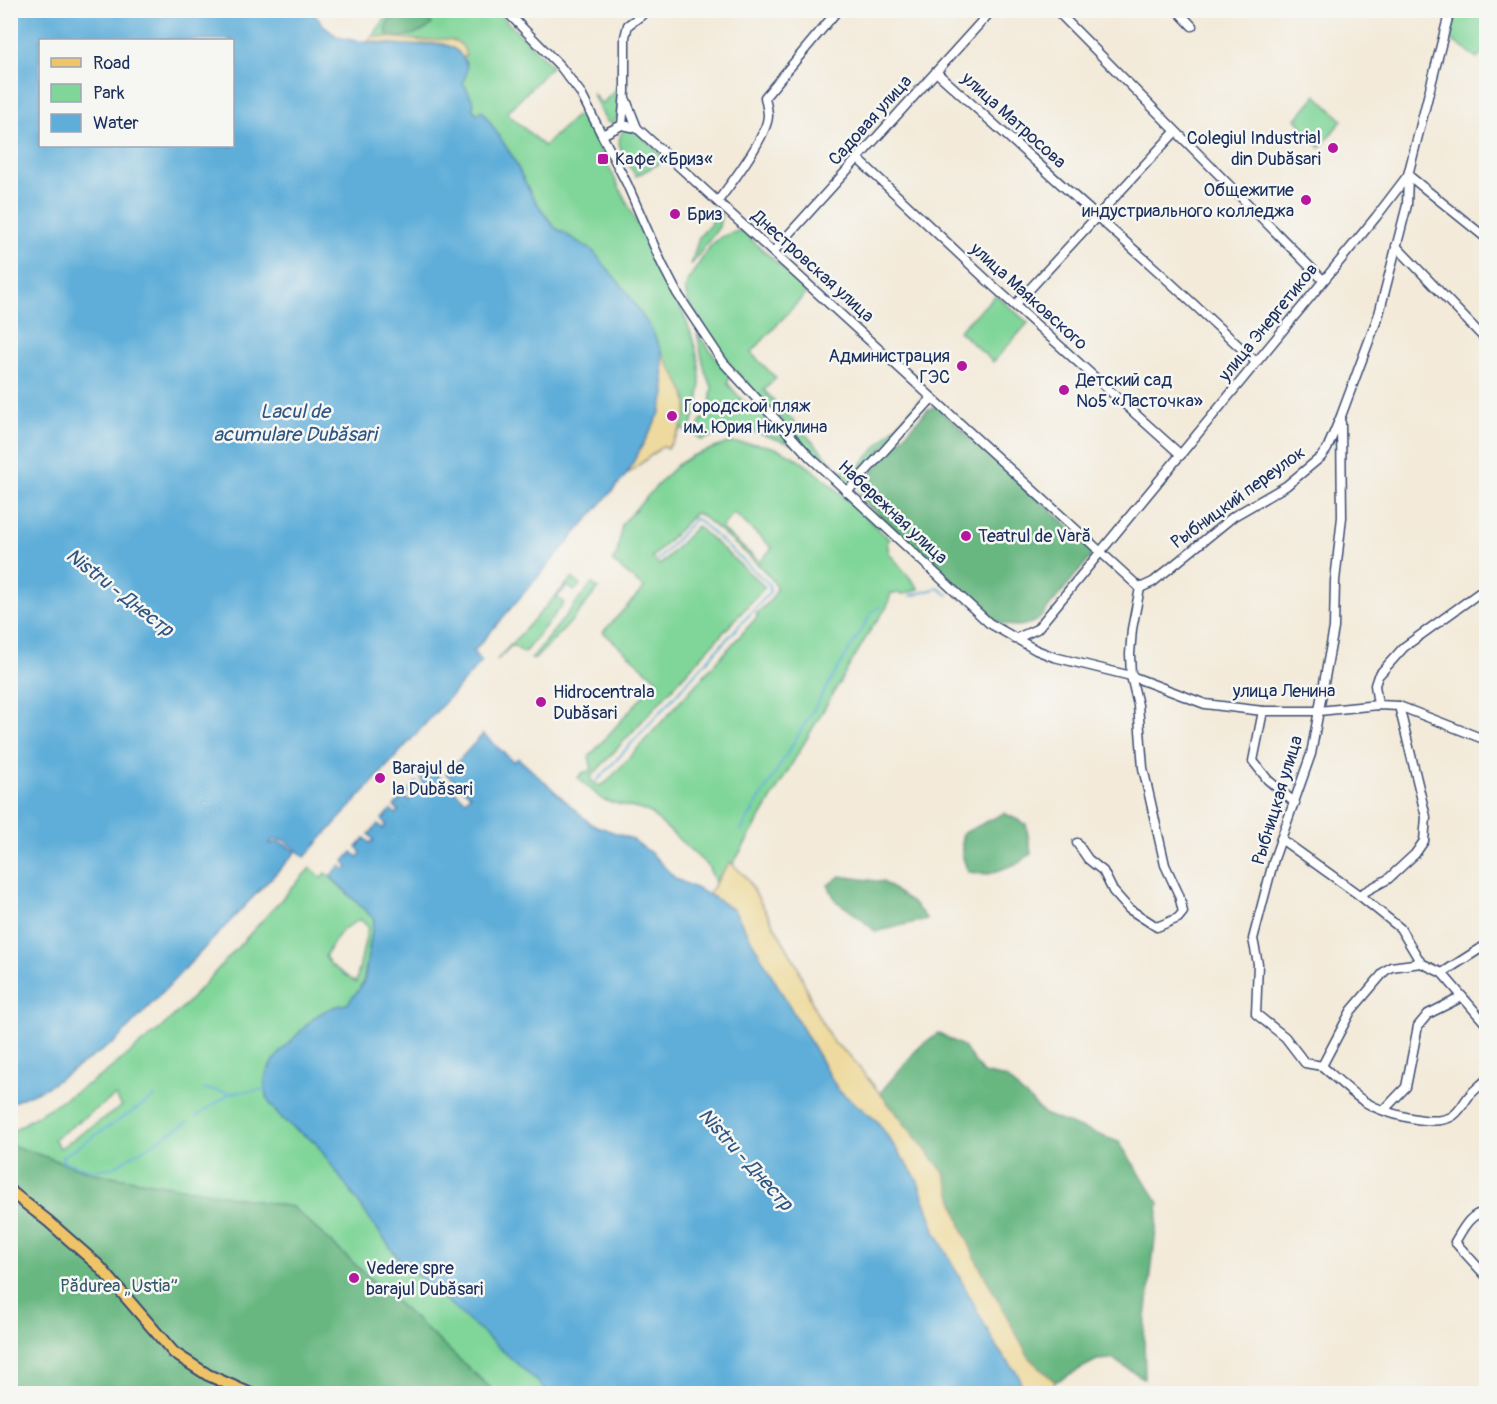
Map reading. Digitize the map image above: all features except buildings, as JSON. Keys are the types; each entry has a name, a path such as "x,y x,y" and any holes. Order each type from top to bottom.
{"main road":[{"path":"10,1191 99,1266 174,1353 208,1375 251,1394"}],"street":[{"name":"Набережная улица","path":"505,10 570,78 580,92 627,184 676,293 736,377 810,457 967,605 989,623 1015,639"},
{"path":"622,125 625,97 625,37 628,25 649,10"},
{"path":"718,201 742,168 764,128 768,117 765,97 838,10"},
{"name":"Садовая улица","path":"773,252 992,10"},
{"path":"1056,10 1323,280"},
{"path":"1177,10 1192,26"},
{"name":"улица Энергетиков","path":"1015,639 1037,629 1408,175 1450,10"},
{"name":"улица Матросова","path":"936,72 1256,362"},
{"path":"625,97 637,128"},
{"path":"602,135 622,125 637,128"},
{"name":"Днестровская улица","path":"637,128 1140,588"},
{"path":"1015,305 1175,132"},
{"name":"улица Маяковского","path":"857,158 1181,455"},
{"path":"1408,175 1486,238"},
{"name":"Рыбницкий переулок","path":"1140,588 1153,582 1234,516 1286,486 1327,450 1378,314 1407,205 1408,175"},
{"path":"1396,246 1486,340"},
{"path":"848,492 932,398"},
{"name":"Рыбницкая улица","path":"1322,1066 1305,1064 1285,1037 1256,1014 1258,964 1253,939 1281,839 1311,754 1334,628 1335,581 1342,517 1341,416"},
{"path":"1077,843 1088,859 1103,870 1113,891 1129,909 1157,927 1178,918 1183,908 1165,865 1154,825 1143,768 1138,705 1131,676 1132,629 1140,588"},
{"path":"1378,705 1375,685 1378,676 1404,647 1486,588"},
{"name":"улица Ленина","path":"1015,639 1054,657 1131,676 1205,704 1263,711 1319,711 1378,705 1399,706 1486,740"},
{"path":"1359,895 1388,879 1424,841 1426,817 1399,706"},
{"path":"1263,711 1252,761 1268,780 1295,803"},
{"path":"1281,839 1359,895 1400,928 1421,963"},
{"path":"1442,973 1486,945"},
{"path":"1486,1024 1442,973 1421,963 1391,967 1351,1011 1322,1066 1366,1102 1384,1110 1424,1120 1436,1121 1452,1117 1486,1080"},
{"path":"1384,1110 1406,1087 1418,1026 1428,1014 1438,1011 1461,997"},
{"path":"1486,1212 1479,1212 1468,1221 1455,1242 1486,1276"}],"green space":[{"path":"391,11 496,11 552,66 507,113 544,146 581,113 679,306 691,333 700,373 700,388 693,421 687,433 682,428 667,449 663,446 626,475 644,443 593,251 554,227 532,196 512,156 482,111 478,115 472,108 474,103 463,82 467,64 462,56 369,41"},
{"path":"1457,11 1486,11 1486,49 1477,58 1450,39"},
{"path":"402,15 422,16 432,24 412,35 389,37 386,29 388,22"},
{"path":"622,83 619,113 613,124 606,121 592,93 602,104"},
{"path":"1316,95 1342,120 1320,148 1296,119"},
{"path":"625,129 634,130 667,159 636,176 620,147 619,140"},
{"path":"719,212 721,215 719,227 691,265 699,237"},
{"path":"741,230 808,291 751,353 776,378 764,390 839,470 853,473 922,398 923,403 855,479 849,481 837,479 728,363 688,302 685,289 688,280 711,245 721,237"},
{"path":"996,295 1028,323 993,362 959,331"},
{"path":"697,333 729,375 728,384 753,412 765,414 795,445 754,432 751,427 720,429 714,436 701,440 695,434 701,420 709,416 712,386 704,368"},
{"path":"937,407 1093,548 1093,554 1040,618 1030,624 1015,626 999,623 860,499 860,485 928,409"},
{"path":"728,443 748,443 778,449 792,456 821,477 889,539 887,542 889,553 919,589 905,594 891,593 887,607 871,629 733,864 730,862 715,882 708,866 649,812 603,800 578,778 582,773 592,770 589,757 657,680 603,632 644,588 612,561 617,554 622,524 677,465 692,456","holes":["695,513 702,516 756,562 773,582 776,588 774,595 756,614 758,616 607,782 599,786 592,781 591,777 765,587 697,526 660,565 652,558","734,513 772,548 760,562 721,528"]},
{"path":"572,578 580,585 574,591 567,586 557,597 564,603 524,653 512,645 496,661"},
{"path":"592,583 598,589 569,624 535,659 531,659"},
{"path":"1004,813 1026,824 1031,853 1021,862 989,874 968,872 962,855 962,834"},
{"path":"310,868 321,878 326,873 374,919 363,983 360,986 806,1393 496,1393 292,1207 93,1173 11,1145 11,1132 101,1076 161,1028 187,1003","holes":["360,919 368,927 356,983 330,964 325,956 342,930","115,1096 122,1106 60,1148 54,1139"]},
{"path":"840,876 883,882 915,905 927,919 876,932 836,901 828,885"},
{"path":"938,1033 963,1046 983,1073 1006,1078 1046,1115 1119,1142 1159,1203 1144,1336 1145,1379 1112,1359 1097,1360 1055,1382 1030,1359 978,1264 961,1226 945,1174 880,1093 918,1048"},
{"name":"Pădurea „Ustia”","path":"11,1145 93,1173 292,1207 496,1393 11,1394"}],"sand":[{"path":"372,36 452,40 463,47 466,55 463,58 457,51 444,44 407,45 369,41"},
{"name":"Городской пляж им. Юрия Никулина","path":"662,353 684,390 687,410 684,421 667,449 663,446 626,475 660,413 665,394"},
{"path":"730,862 746,877 797,965 815,1010 833,1042 849,1055 945,1174 961,1226 978,1264 1030,1359 1055,1382 1052,1393 1023,1393 1018,1374 997,1348 936,1233 917,1179 877,1121 838,1090 734,910 708,894"}],"water":[{"name":"Lacul de acumulare Dubăsari","path":"11,10 311,11 329,30 342,38 390,44 446,45 459,53 467,66 463,82 474,103 472,108 477,114 482,110 512,156 532,196 554,227 593,251 626,291 652,330 662,353 665,394 660,413 626,475 473,652 482,661 305,857 284,840 272,840 269,845 279,842 296,852 115,1042 47,1087 11,1103"},
{"name":"Nistru - Днестр","path":"483,734 514,762 518,758 591,824 632,839 651,853 676,879 708,894 734,910 838,1090 877,1121 917,1179 936,1233 997,1348 1018,1374 1023,1393 550,1393 397,1257 315,1142 289,1125 274,1109 265,1090 266,1074 272,1063 311,1020 330,1008 347,1004 364,983 374,919 330,876 340,866 346,870 348,867 344,861 352,852 358,857 361,853 357,847 365,838 370,843 374,840 369,834 378,824 383,829 386,825 382,819 391,810 396,814 399,811 394,806 403,796 409,801 412,797 408,792 416,782 421,786 424,784 420,778 429,768 465,800 470,795 446,774"}],"waterway":[{"path":"597,781 770,592 769,584 697,519 658,560"},
{"path":"910,596 938,588 948,595"},
{"path":"741,830 872,612 881,606"},
{"path":"204,1089 231,1093"},
{"path":"197,1116 231,1093 268,1089"},
{"path":"155,1097 62,1157 63,1162 93,1170 112,1168 188,1122"}],"place":[{"name":"Colegiul Industrial din Dubăsari","path":"1333,148"},
{"name":"Кафе «Бриз«","path":"603,159"},
{"name":"Общежитие индустриального колледжа","path":"1306,200"},
{"name":"Бриз","path":"675,214"},
{"name":"Администрация ГЭС","path":"962,366"},
{"name":"Детский сад №5 «Ласточка»","path":"1064,390"},
{"name":"Городской пляж им. Юрия Никулина","path":"672,416"},
{"name":"Teatrul de Vară","path":"966,536"},
{"name":"Hidrocentrala Dubăsari","path":"541,702"},
{"name":"Barajul de la Dubăsari","path":"380,778"},
{"name":"Vedere spre barajul Dubăsari","path":"354,1278"}]}
